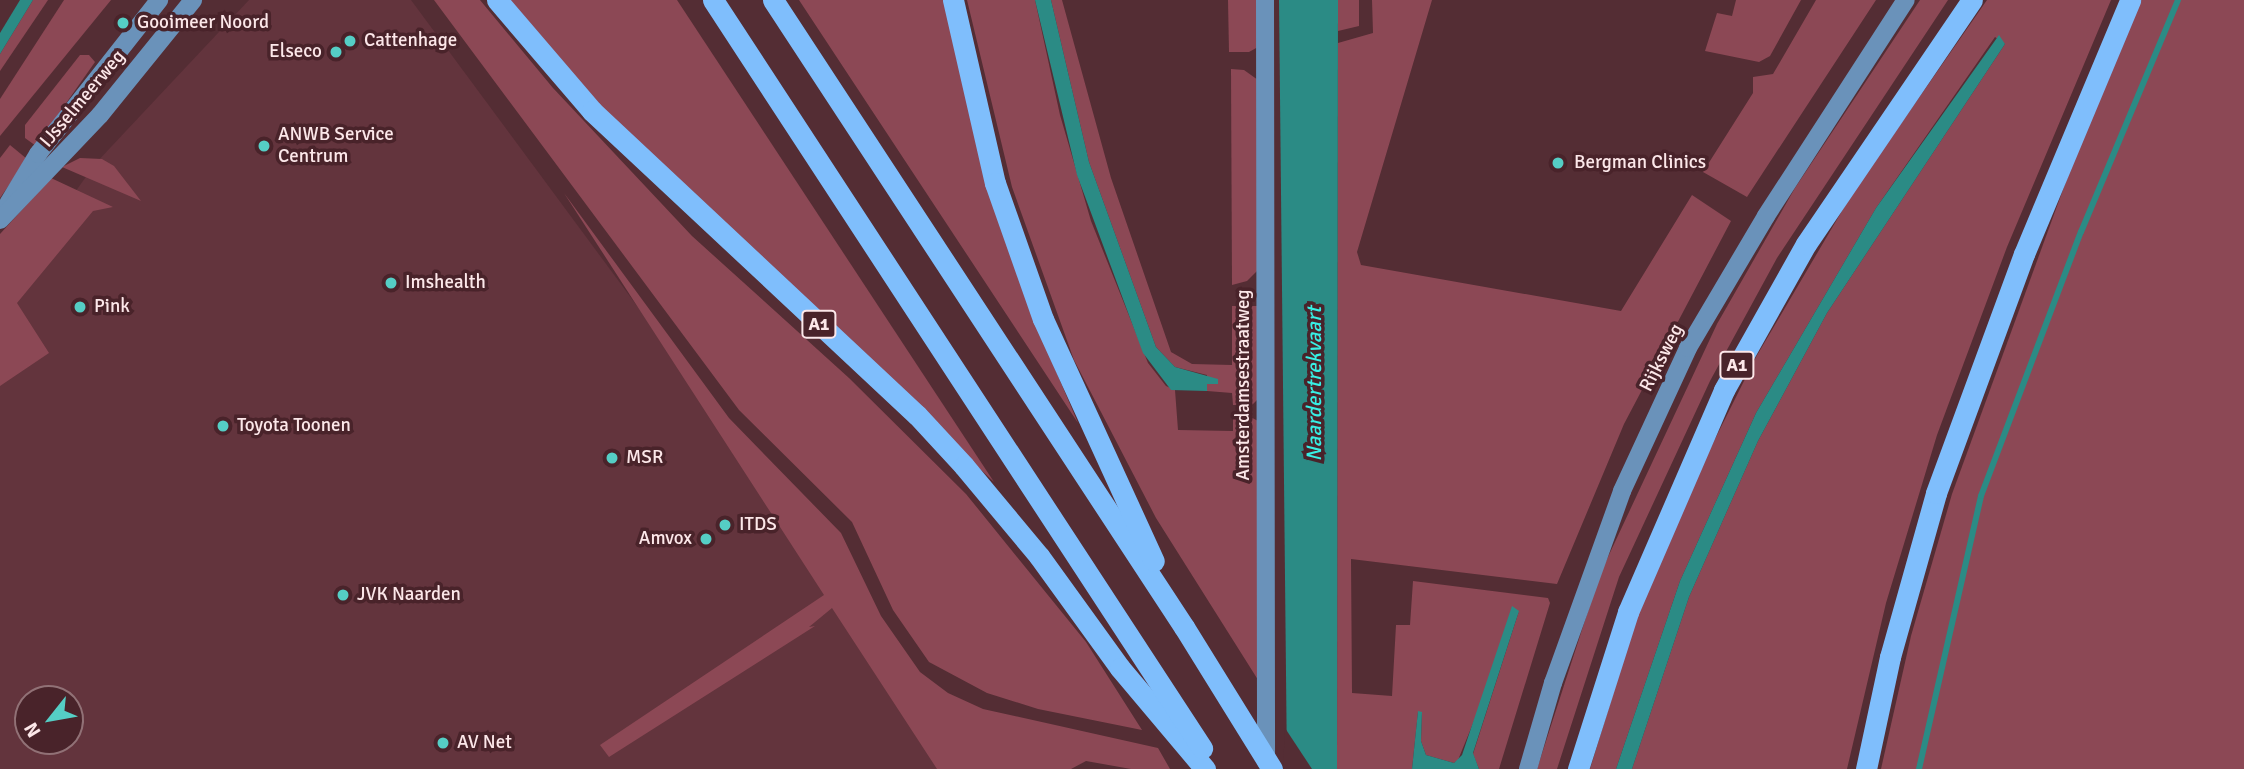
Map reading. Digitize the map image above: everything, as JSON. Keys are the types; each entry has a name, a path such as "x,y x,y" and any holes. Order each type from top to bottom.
{"highway":[{"name":"A1","path":"497,0 592,111 956,457 1018,529 1120,668 1205,769"},
{"path":"713,0 1216,769"},
{"path":"773,0 1184,627 1272,769"},
{"path":"953,0 995,183 1043,320 1184,627"},
{"name":"A1","path":"1578,769 1628,612 1724,390 1806,244 1972,0"},
{"path":"1866,769 1890,657 1962,417 2024,254 2130,0"}],"main road":[{"name":"IJsselmeerweg","path":"0,219 38,154 159,0"},
{"name":"IJsselmeerweg","path":"0,219 100,115 194,0"},
{"name":"Amsterdamsestraatweg","path":"1265,0 1266,769"},
{"name":"Rijksweg","path":"1528,769 1553,683 1622,491 1688,348 1766,216 1906,0"}],"shaded area":[{"path":"33,0 48,0 0,71 0,54"},
{"path":"64,0 111,0 0,136 0,99"},
{"path":"249,0 411,0 745,452 945,769 0,769 0,298 95,164"},
{"path":"434,0 480,0 553,88 692,236 849,378 966,494 1086,642 1142,730 1038,709 987,693 929,662 893,610 852,522 739,410"},
{"path":"506,0 677,0 994,482 633,146"},
{"path":"799,0 947,0 1041,336 1078,423"},
{"path":"967,0 1035,0 1060,115 1091,221 1148,363 1166,386 1175,390 1178,430 1233,431 1233,416 1247,415 1258,421 1260,683 1156,518 1074,360 1012,187"},
{"path":"1051,0 1062,0 1111,178 1171,352 1192,364 1232,365 1232,306 1259,306 1258,399 1252,405 1233,405 1232,393 1207,391 1207,375 1175,367 1156,347 1089,162"},
{"path":"1228,0 1258,0 1258,47 1249,52 1229,52"},
{"path":"1338,0 1359,0 1359,26 1338,31"},
{"path":"1372,0 1432,0 1357,252 1361,265 1621,311 1692,195 1731,221 1624,424 1557,584 1351,559 1352,693 1392,696 1396,625 1410,625 1413,581 1548,598 1550,603 1499,769 1479,769 1473,754 1519,611 1458,760 1454,763 1426,755 1421,741 1422,712 1418,712 1412,769 1337,769 1338,43 1373,33"},
{"path":"1736,0 1801,0 1770,56 1759,62 1705,51 1717,13 1732,16"},
{"path":"1816,0 1876,0 1747,197 1703,172 1753,93 1753,77 1773,74"},
{"path":"1920,0 1948,0 1777,258 1710,381 1619,577 1557,769 1537,769 1600,574 1717,324 1795,188"},
{"path":"1987,0 2111,0 2007,247 1937,435 1886,603 1847,769 1632,769 1689,597 1758,441 1827,313 2005,44 1995,37 1876,208 1756,413 1680,581 1616,769 1590,769 1637,616 1694,481 1756,357 1852,194"},
{"path":"2138,0 2244,0 2244,769 1881,769 1911,636 1952,494 2091,113"},
{"path":"80,55 89,55 95,62 36,146 25,138 25,125"},
{"path":"1231,69 1244,70 1258,80 1259,269 1247,281 1232,285"},
{"path":"10,145 27,159 0,198 0,158"},
{"path":"80,158 102,159 114,166 141,201 62,167"},
{"path":"51,178 113,207 93,211 17,303 49,353 0,386 0,234"},
{"path":"564,193 729,418 841,533 881,616 920,672 948,693 983,709 1158,748 1170,769 1131,769 1086,761 1071,769 937,769 832,608 809,627 815,626 609,757 600,745 824,595"}],"water":[{"path":"20,0 33,0 0,54 0,33"},
{"path":"1035,0 1051,0 1089,162 1156,347 1175,367 1218,379 1218,384 1207,384 1207,391 1171,390 1143,353 1077,175"},
{"name":"Naardertrekvaart","path":"1279,0 1338,0 1337,769 1287,769"},
{"path":"1999,35 2005,44 1827,313 1758,441 1689,597 1632,769 1616,769 1680,581 1756,413 1876,208"},
{"path":"1512,606 1519,611 1473,753 1479,769 1412,769 1418,711 1422,712 1421,741 1426,755 1454,763 1462,755"}],"pier":[{"path":"1285,728 1312,769 1283,769"}],"waterway":[{"path":"1919,769 1981,496 2081,232 2178,0"}],"place":[{"name":"Gooimeer Noord","path":"123,23"},
{"name":"Cattenhage","path":"350,41"},
{"name":"Elseco","path":"336,52"},
{"name":"ANWB Service Centrum","path":"264,146"},
{"name":"Bergman Clinics","path":"1558,163"},
{"name":"Imshealth","path":"391,283"},
{"name":"Pink","path":"80,307"},
{"name":"Toyota Toonen","path":"223,426"},
{"name":"MSR","path":"612,458"},
{"name":"ITDS","path":"725,525"},
{"name":"Amvox","path":"706,539"},
{"name":"JVK Naarden","path":"343,595"},
{"name":"AV Net","path":"443,743"}]}
